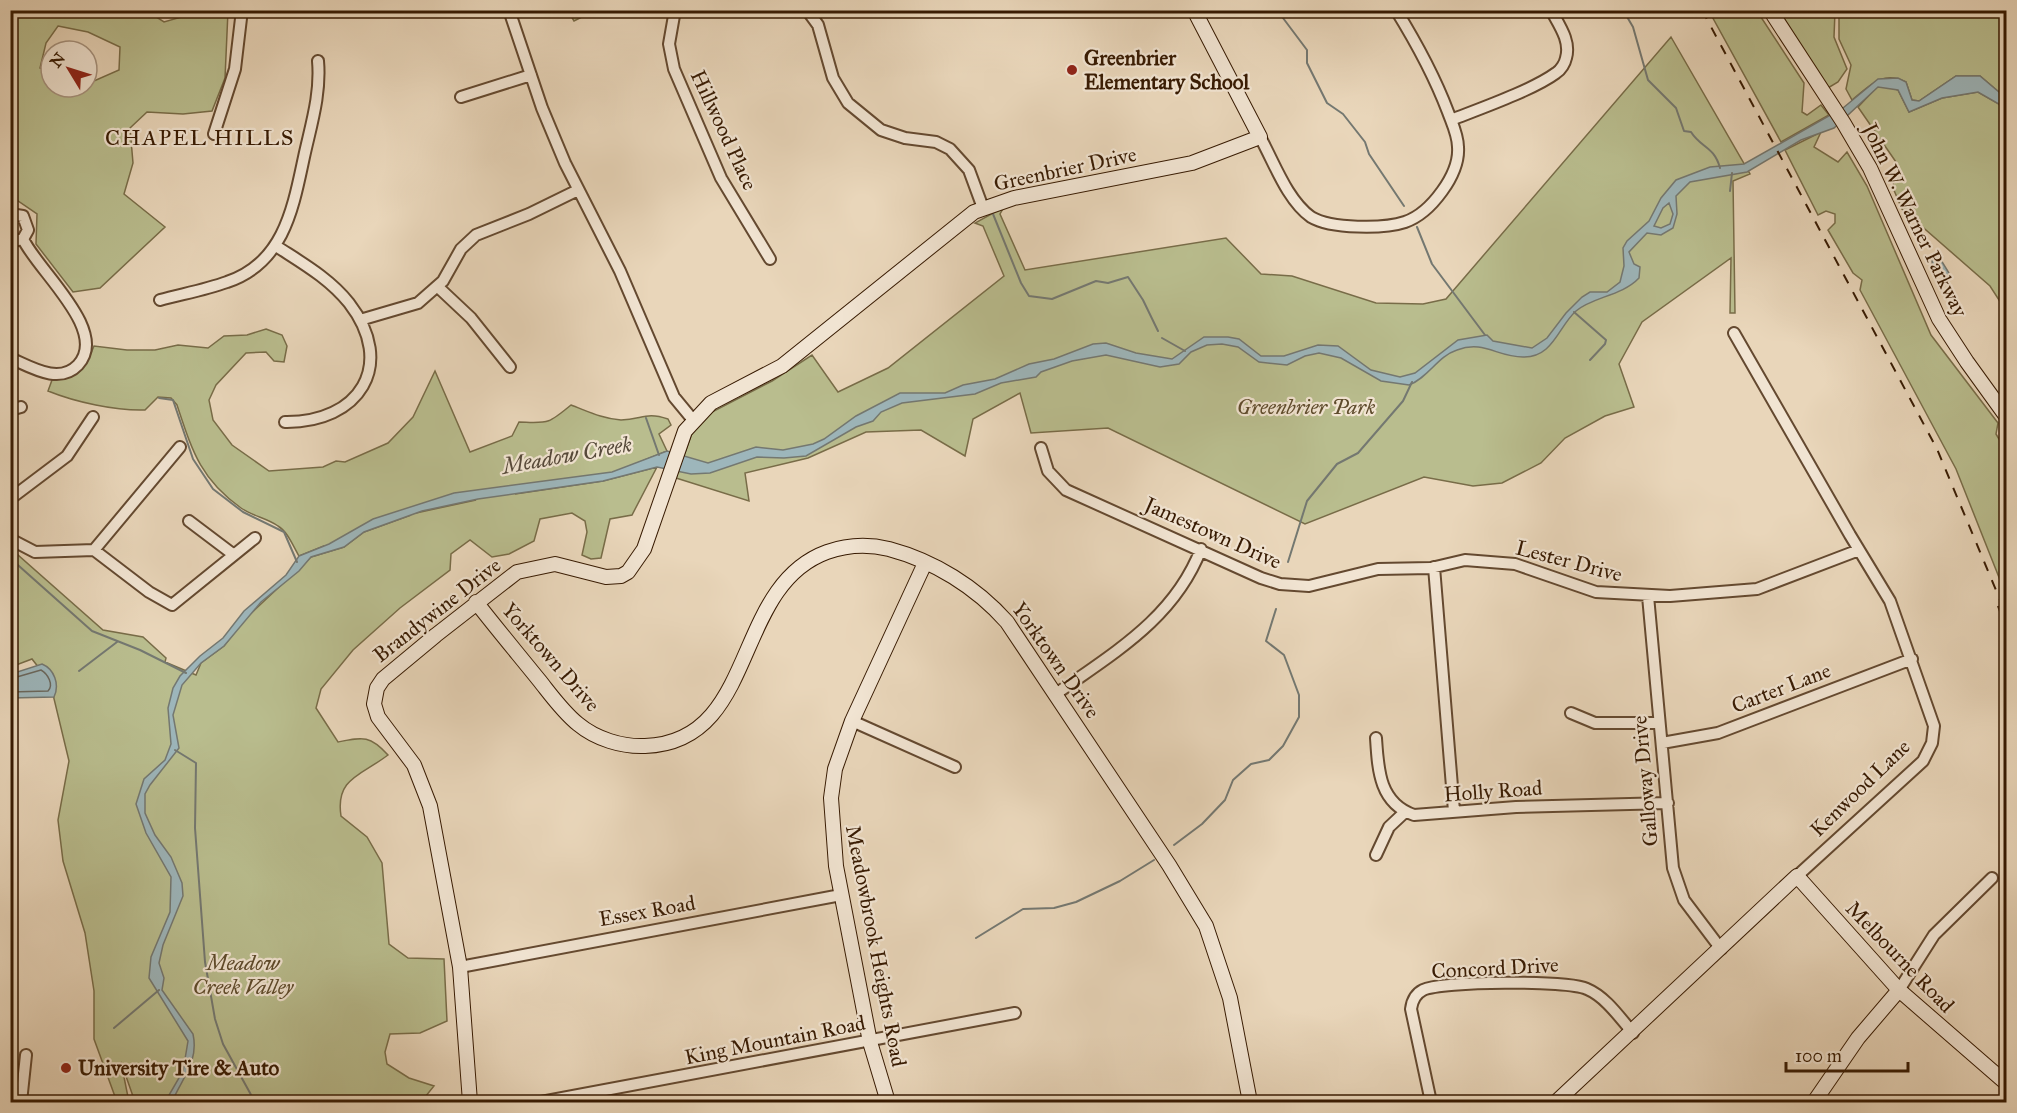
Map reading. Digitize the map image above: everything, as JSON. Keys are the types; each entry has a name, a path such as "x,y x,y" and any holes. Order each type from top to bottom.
{"street":[{"path":"214,134 235,69 242,10"},
{"path":"509,10 552,133 578,190 620,271 674,397 693,420"},
{"name":"Hillwood Place","path":"675,10 669,44 674,69 722,178 770,259"},
{"path":"807,10 823,35 833,78 848,103 881,130 905,138 936,142 950,149 969,170 983,208"},
{"path":"1194,10 1295,201 1313,218 1341,226 1406,222 1424,211 1451,177 1456,166 1458,146 1451,120 1423,54 1396,10"},
{"path":"1451,120 1530,86 1556,73 1561,68 1566,57 1566,42 1551,10"},
{"name":"John W. Warner Parkway","path":"1770,10 1870,168 1939,319 2007,416"},
{"path":"160,300 230,281 254,268 276,246 292,214 318,90 318,62"},
{"path":"461,97 531,75"},
{"name":"Greenbrier Drive","path":"693,420 711,403 782,366 957,223 983,208 1014,198 1192,163 1260,137"},
{"path":"360,321 416,303 438,287 461,249 476,235 529,214 578,190"},
{"path":"10,214 19,214 26,220 28,230 23,239 10,242"},
{"path":"10,358 47,374 63,374 75,368 86,349 84,326 23,239"},
{"path":"276,246 332,284 360,321 371,354 369,373 359,394 332,413 308,421 285,422"},
{"path":"438,287 471,318 510,367"},
{"path":"10,331 10,349"},
{"name":"Kenwood Lane","path":"1556,1102 1633,1033 1797,876 1923,761 1932,743 1934,726 1890,601 1734,333"},
{"path":"10,500 62,462 93,417"},
{"name":"Brandywine Drive","path":"470,1102 460,966 426,793 414,765 378,717 374,696 382,679 476,602 517,572 542,565 568,566 606,577 621,576 628,572 644,549 684,435 693,420"},
{"path":"94,550 180,447"},
{"name":"Jamestown Drive","path":"1041,448 1048,471 1066,490 1261,578 1294,586 1323,585 1378,569 1434,567"},
{"path":"189,521 234,555"},
{"path":"10,539 35,552 94,550 149,592 172,605 255,538"},
{"name":"Yorktown Drive","path":"476,602 578,724 613,742 655,746 690,734 710,718 733,682 770,601 790,574 808,561 834,550 865,546 895,551 926,563 962,582 993,606 1007,622 1206,926 1230,998 1250,1102"},
{"path":"1056,694 1118,652 1151,624 1180,589 1201,549"},
{"name":"Lester Drive","path":"1434,567 1465,560 1515,564 1596,592 1648,596 1757,590 1859,550"},
{"name":"Meadowbrook Heights Road","path":"888,1102 870,1042 842,895 832,835 831,798 835,769 852,721 926,563"},
{"path":"1434,567 1454,810"},
{"name":"Galloway Drive","path":"1648,596 1672,860 1677,885 1691,912 1721,949"},
{"name":"Carter Lane","path":"1662,743 1718,733 1912,659"},
{"path":"1571,713 1595,723 1659,723"},
{"path":"852,721 955,767"},
{"path":"1376,738 1382,784 1391,800 1405,812 1389,827 1376,855"},
{"name":"Holly Road","path":"1405,812 1422,816 1454,810 1668,803"},
{"name":"Melbourne Road","path":"1797,876 1899,990 2005,1078"},
{"path":"1814,1102 1852,1047 1899,990 1934,935 1992,878"},
{"name":"Essex Road","path":"460,966 842,895"},
{"name":"Concord Drive","path":"1431,1102 1411,1009 1414,998 1424,990 1458,985 1576,985 1601,998 1633,1033"},
{"name":"King Mountain Road","path":"541,1102 1015,1013"},
{"path":"21,1102 26,1055"}],"green space":[{"path":"10,11 147,11 164,22 185,16 185,11 228,11 225,78 212,111 183,114 147,112 130,128 133,163 124,194 165,227 100,288 73,292 36,244 37,214 11,196"},
{"path":"568,11 594,11 574,21"},
{"path":"1709,11 1757,11 1804,83 1802,112 1807,115 1821,105 1829,115 1781,142"},
{"path":"1776,11 1835,11 1834,37 1847,69 1838,82 1828,88"},
{"path":"1839,11 2006,11 2006,98 1980,76 1956,76 1919,101 1912,100 1906,82 1890,78 1877,81 1852,100 1846,89 1851,65 1839,39"},
{"name":"Greenbrier Park","path":"1671,37 1750,174 1733,181 1735,313 1730,313 1731,258 1642,322 1619,364 1634,407 1605,416 1565,438 1541,463 1502,483 1473,486 1424,477 1305,524 1108,428 1031,433 1020,393 973,419 965,456 921,430 866,432 808,458 745,473 749,501 676,478 692,433 710,413 772,381 812,355 838,392 888,368 1004,276 983,226 975,223 1004,207 1000,214 1025,270 1226,238 1261,274 1292,276 1376,303 1423,304 1446,299"},
{"path":"1887,86 1898,90 1909,112 1942,98 1978,92 1999,104 2006,116 2006,358 2001,303 1990,286 1902,209 1893,188 1896,162 1858,107 1877,87"},
{"path":"1821,132 1814,147 1838,162 1847,152 1867,186 1931,335 1998,423 1996,434 2006,451 2006,595 1956,469 1860,290 1862,280 1853,273 1828,230 1835,223 1835,214 1826,211 1818,215 1785,150"},
{"name":"Meadow Creek Valley","path":"266,329 282,335 287,346 284,362 274,361 266,352 246,353 216,385 209,400 213,420 232,445 269,471 323,467 336,461 345,462 388,443 413,417 435,371 470,452 512,436 519,422 547,421 571,405 621,420 649,416 660,417 668,419 671,425 659,434 667,451 608,475 515,494 603,481 657,467 632,515 610,519 601,558 591,559 582,555 587,532 585,521 572,513 540,519 534,541 509,554 492,557 470,540 451,554 450,570 400,608 353,650 321,689 316,708 338,742 366,739 376,744 388,755 346,785 340,803 341,816 367,837 382,863 389,944 408,958 444,959 447,1021 420,1033 390,1034 385,1052 387,1064 409,1078 434,1086 421,1102 135,1102 121,1062 129,1102 117,1102 94,1039 94,991 85,933 63,861 58,820 69,761 50,682 32,659 11,667 10,548 103,630 143,637 166,658 165,662 196,675 201,663 224,646 245,619 311,557 344,547 364,532 411,515 362,526 326,549 324,546 299,556 282,529 241,508 227,497 207,475 193,450 177,405 171,398 158,397 145,410 134,410 96,405 48,391 52,380 69,377 80,371 94,346 127,350 155,350 178,345 208,348 224,336 247,335","holes":["452,499 476,500 416,513"]}],"water":[{"path":"1956,76 1980,76 2006,98 2006,116 1999,104 1978,92 1942,98 1909,112 1898,90 1878,87 1834,128 1801,140 1747,172 1690,182 1676,196 1677,214 1673,228 1661,235 1647,233 1629,252 1634,264 1640,267 1639,278 1624,289 1590,302 1576,311 1548,347 1533,356 1514,356 1483,348 1467,347 1450,353 1416,382 1409,385 1381,381 1341,358 1319,353 1305,356 1287,365 1259,362 1238,347 1222,344 1207,345 1191,352 1179,364 1160,367 1106,355 1072,361 1041,372 1036,377 1001,383 975,394 902,403 881,412 873,421 856,427 806,456 757,457 710,473 691,474 657,467 603,481 478,499 422,511 364,532 344,547 311,557 299,571 261,602 224,646 201,663 182,685 173,715 179,748 145,794 145,813 155,835 171,857 182,883 183,896 163,945 159,963 164,978 162,990 193,1034 194,1044 192,1061 185,1077 172,1102 165,1102 183,1071 188,1041 149,978 151,957 170,912 171,877 146,833 136,804 144,779 165,760 171,744 168,708 173,688 180,676 223,638 244,611 286,575 299,556 329,544 373,519 454,493 612,472 667,451 708,463 756,447 783,450 813,444 824,439 856,416 900,393 945,393 963,385 995,379 1029,364 1054,359 1093,344 1106,343 1136,353 1172,359 1204,337 1239,339 1261,356 1284,356 1318,345 1338,346 1371,370 1400,377 1415,373 1458,340 1487,335 1493,341 1532,348 1547,338 1582,297 1590,292 1607,292 1620,282 1624,266 1623,248 1627,241 1649,221 1661,198 1676,180 1710,167 1744,164 1843,108 1878,79 1898,78 1906,82 1912,100 1919,101","holes":["1669,203 1673,214 1670,224 1661,228 1654,226 1663,208"]},
{"path":"1936,257 1941,260 1949,273 1947,277 1933,275 1932,260"},
{"path":"42,664 50,669 55,678 54,697 11,698 11,674"}],"waterway":[{"path":"1277,10 1307,50 1307,63 1327,103 1343,114 1365,142 1369,154 1404,206"},
{"path":"1623,10 1633,27 1648,80 1676,108 1684,131 1691,132 1711,151 1720,168"},
{"path":"1730,191 1732,173"},
{"path":"993,214 1021,283 1029,296 1052,299 1096,281 1108,283 1128,277 1143,300 1158,331"},
{"path":"1417,227 1432,264 1485,335"},
{"path":"1574,312 1606,340 1590,360"},
{"path":"1162,338 1185,351"},
{"path":"1288,562 1307,501 1337,464 1358,453 1403,401 1412,382"},
{"path":"159,398 173,400 193,459 213,489 243,512 284,532 297,562"},
{"path":"646,418 659,455"},
{"path":"10,558 92,631 140,650 186,673"},
{"path":"1174,845 1202,824 1225,800 1233,780 1251,764 1269,760 1283,746 1299,717 1299,695 1284,655 1266,641 1276,609"},
{"path":"79,671 117,642"},
{"path":"175,750 196,763 195,828 205,962 215,1019 223,1044 255,1102"},
{"path":"976,938 1023,909 1054,908 1076,902 1120,881 1154,860"},
{"path":"114,1028 159,990"}],"railway":[{"path":"1702,10 1937,449 2006,614"},
{"path":"1998,606 2006,628"}],"place":[{"name":"Greenbrier Elementary School","path":"1072,70"},
{"name":"University Tire & Auto","path":"66,1068"}],"district":[{"name":"CHAPEL HILLS","path":"200,137"}],"water label":[{"name":"Meadow Creek","path":"567,455"}]}
